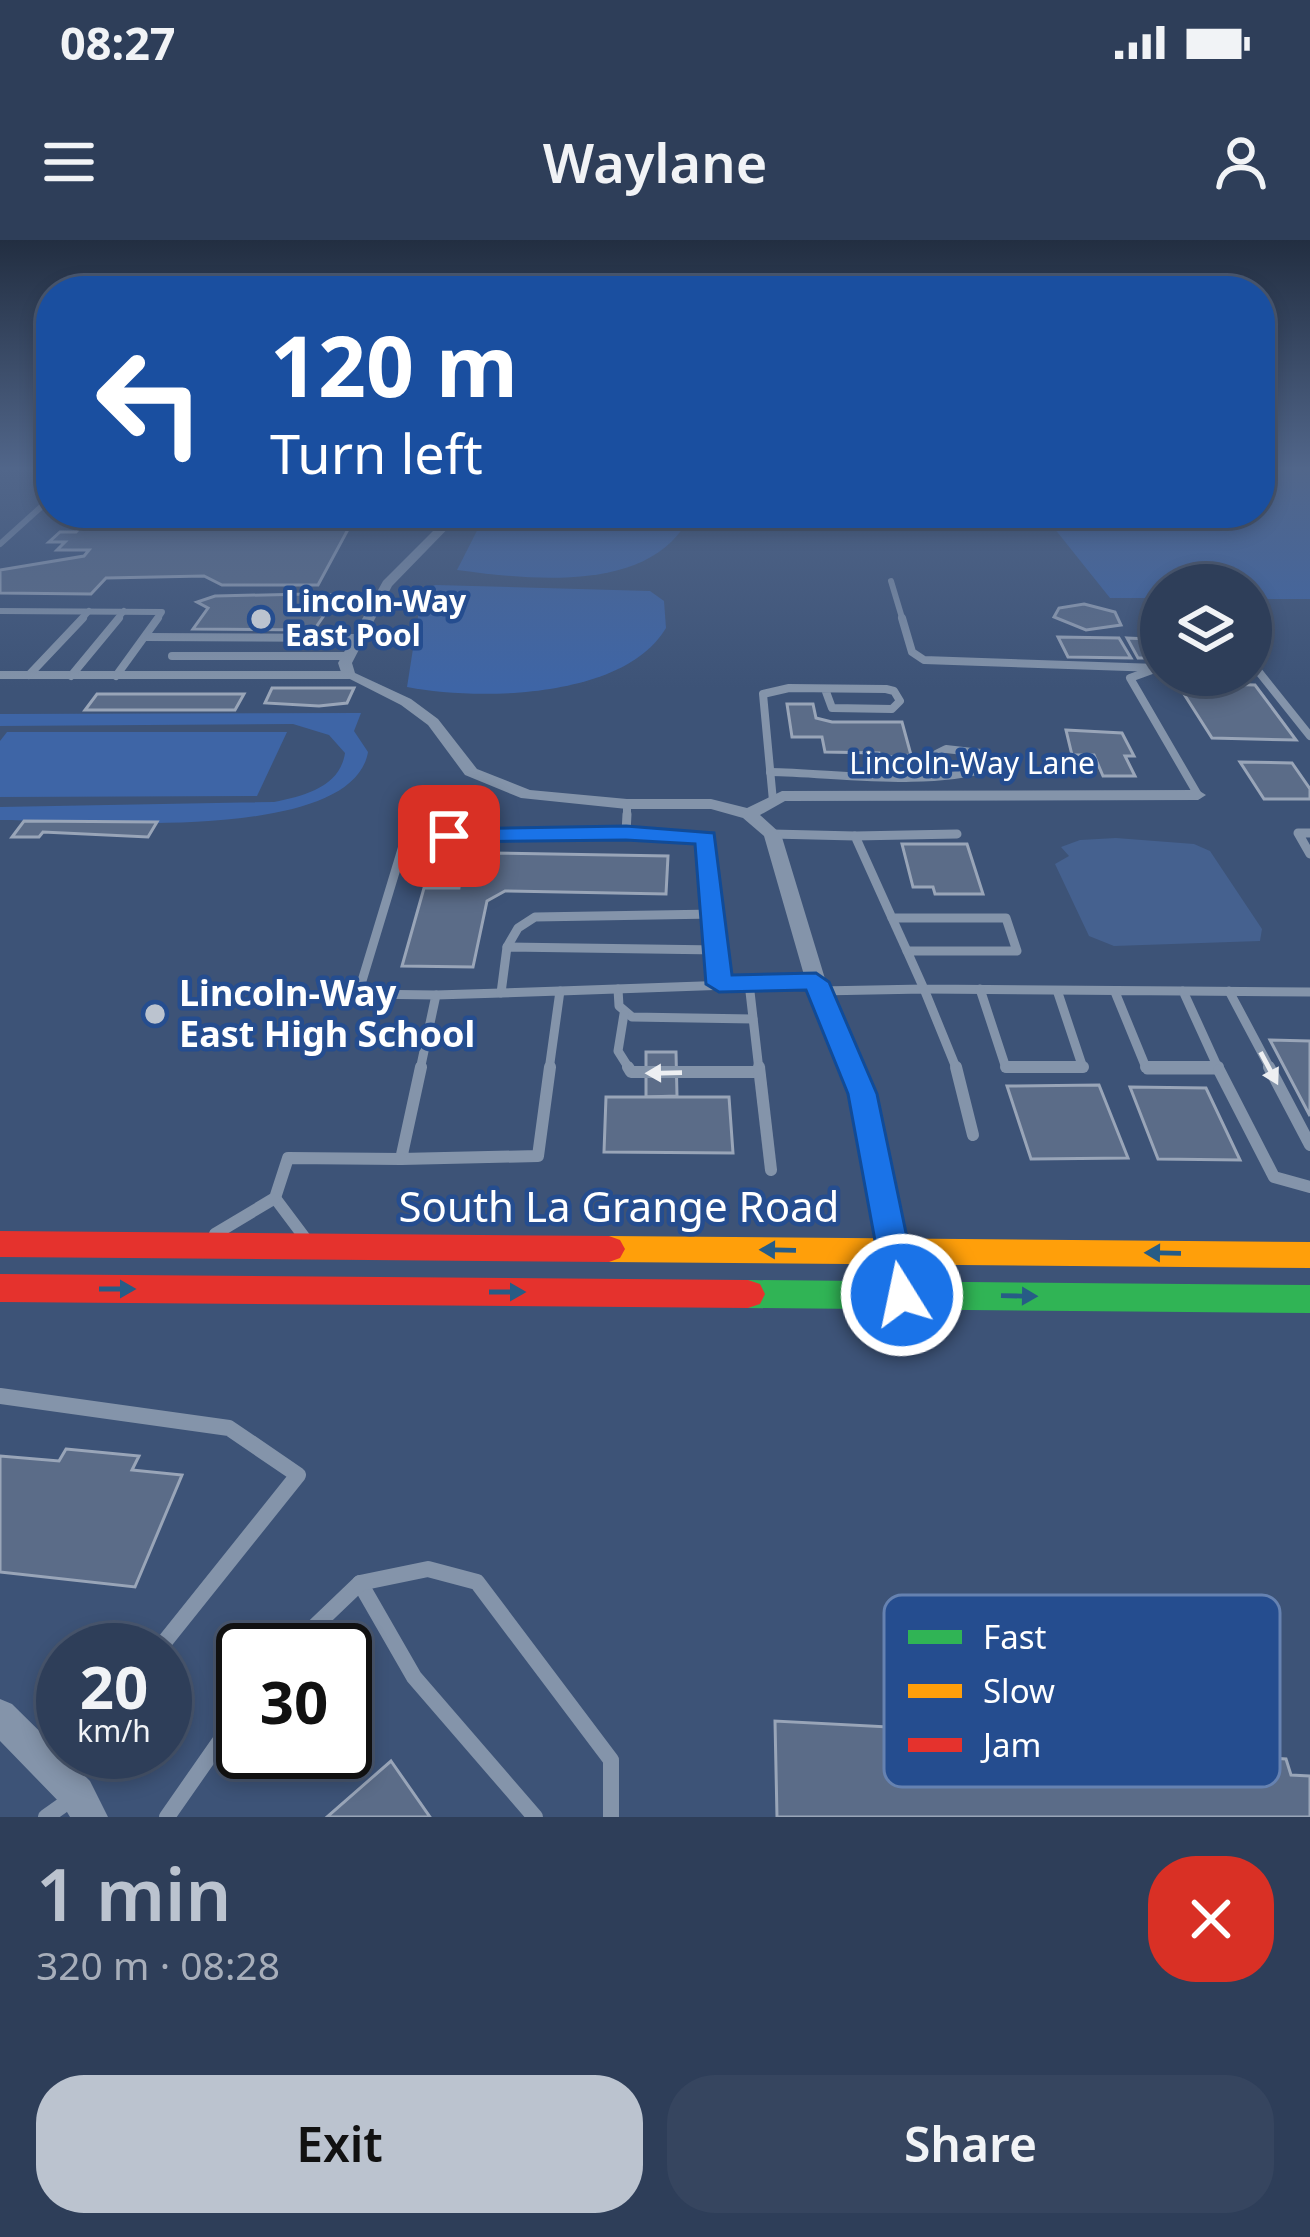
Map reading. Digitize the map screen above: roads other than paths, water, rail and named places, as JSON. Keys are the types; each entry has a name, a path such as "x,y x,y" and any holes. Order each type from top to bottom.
{"main road":[{"name":"South La Grange Road","path":"0,1244 1310,1255"},
{"path":"0,1288 1310,1299"}],"street":[{"path":"430,541 387,584 357,638 349,665 433,722 471,772 527,795 627,804 711,804 749,814 772,834 818,986 862,1094 902,1295"},
{"name":"Lincoln-Way Lane","path":"749,814 782,796 1198,796"},
{"path":"0,1716 36,1743"},
{"path":"68,1779 83,1806"}],"lane":[{"path":"891,580 912,652 924,661 1140,666"},
{"path":"0,610 164,613 116,676"},
{"path":"0,621 11,610"},
{"path":"28,675 89,611"},
{"path":"71,676 124,611"},
{"path":"146,637 357,638"},
{"path":"157,677 184,638"},
{"path":"172,656 349,665"},
{"path":"0,675 157,677 349,665"},
{"path":"1140,674 1130,678 1140,695"},
{"path":"773,801 763,694 778,688 825,688 886,689 894,691 900,701 892,709 832,708 827,705 825,688"},
{"path":"1272,688 1310,736"},
{"path":"1140,696 1198,796"},
{"path":"770,772 940,774 986,773 981,753 940,751 936,754 940,774"},
{"path":"626,833 627,804"},
{"path":"719,984 706,838 626,833 406,836 358,994 436,995 749,983 1058,993 1310,992"},
{"path":"1310,833 1298,833 1310,854"},
{"path":"772,834 957,834"},
{"path":"855,836 958,1073 973,1135"},
{"path":"501,993 507,947 518,928 535,916 715,914"},
{"path":"892,918 1006,918 1018,951 907,951"},
{"path":"507,947 719,950"},
{"path":"749,983 771,1170"},
{"path":"617,988 624,1014 618,1051 631,1072 759,1072"},
{"path":"980,989 1006,1068 1083,1068 1058,993"},
{"path":"194,1246 275,1198 288,1158 538,1156 560,991"},
{"path":"1183,991 1274,1178 1310,1187"},
{"path":"1115,992 1147,1070 1220,1070"},
{"path":"1229,992 1310,1145"},
{"path":"401,1159 436,995"},
{"path":"624,1014 753,1018"},
{"path":"275,1198 294,1229 315,1246"},
{"path":"0,1396 229,1427 298,1474 179,1623"},
{"path":"318,1623 360,1583 428,1569 477,1582 610,1760 611,1817"},
{"path":"360,1583 372,1613 444,1713 535,1817"},
{"path":"167,1817 216,1747"},
{"path":"46,1817 83,1806"}],"place":[{"name":"Lincoln-Way East Pool","path":"261,619"},
{"name":"Lincoln-Way East High School","path":"155,1014"}]}
